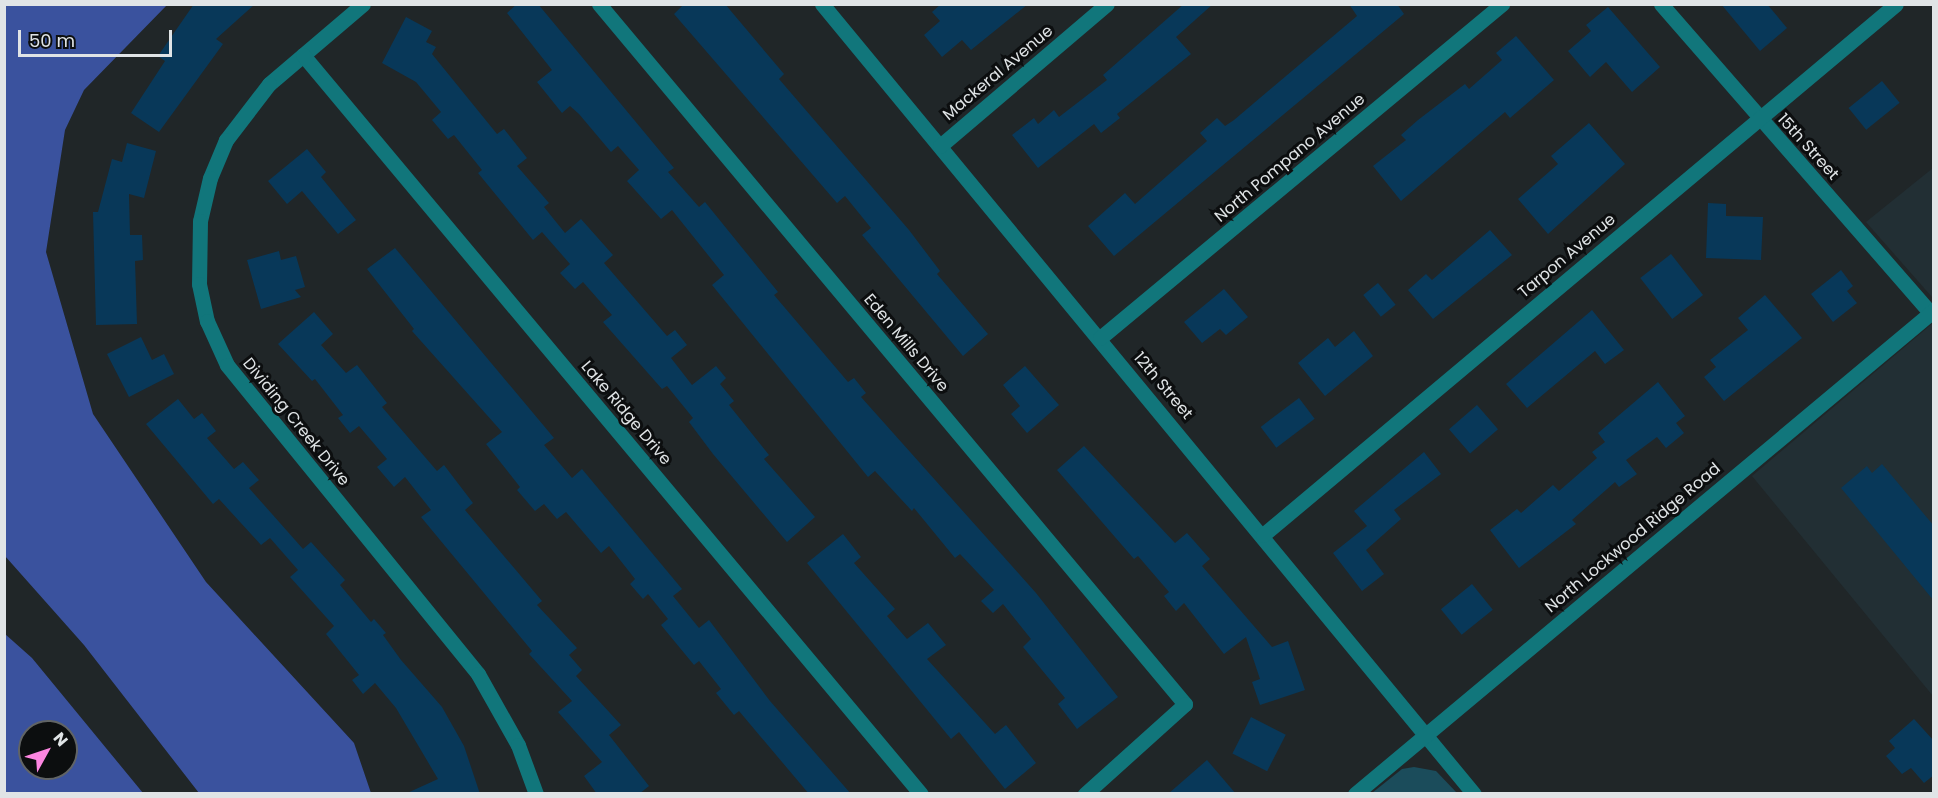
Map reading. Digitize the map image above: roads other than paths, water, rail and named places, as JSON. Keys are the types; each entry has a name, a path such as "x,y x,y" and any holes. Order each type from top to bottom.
{"street":[{"name":"Dividing Creek Drive","path":"363,4 303,55 246,109 226,140 210,178 198,240 199,284 207,321 241,386 478,674 518,745 536,794"},
{"name":"Eden Mills Drive","path":"599,4 1185,704 1085,794"},
{"name":"12th Street","path":"822,4 1263,535 1474,794"},
{"name":"Mackeral Avenue","path":"940,146 1107,4"},
{"name":"North Pompano Avenue","path":"1100,338 1502,4"},
{"name":"15th Street","path":"1661,4 1759,119 1932,311"},
{"name":"Tarpon Avenue","path":"1263,535 1896,4"},
{"name":"Lake Ridge Drive","path":"303,55 921,794"},
{"name":"North Lockwood Ridge Road","path":"1355,794 1932,311"}],"water":[{"path":"4,5 167,5 84,90 65,130 46,252 93,414 206,582 354,743 371,793 199,793 84,645 5,556"},
{"path":"5,634 32,658 143,793 5,793"}]}
